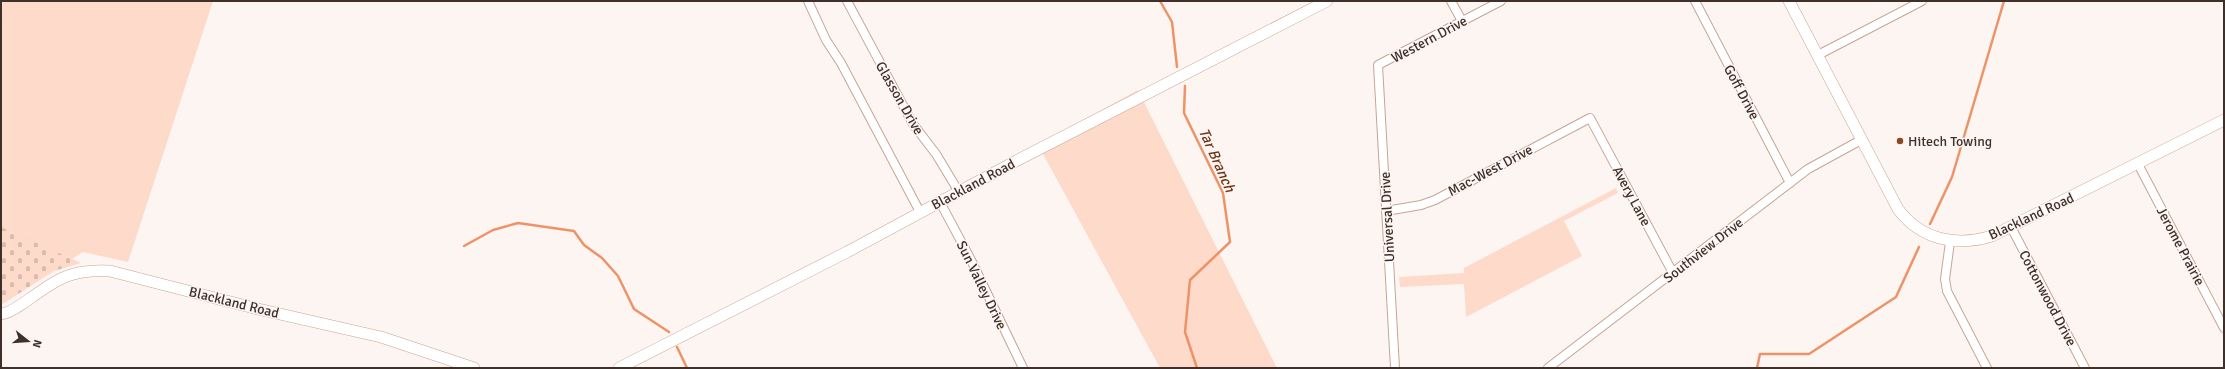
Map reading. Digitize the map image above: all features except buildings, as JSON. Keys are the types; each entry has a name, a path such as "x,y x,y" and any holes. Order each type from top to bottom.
{"street":[{"path":"808,1 826,40 841,63 920,212"},
{"name":"Glasson Drive","path":"847,1 913,124 936,154 959,192"},
{"name":"Blackland Road","path":"619,368 1327,1"},
{"path":"1452,1 1462,22"},
{"name":"Western Drive","path":"1378,65 1501,1"},
{"name":"Goff Drive","path":"1695,1 1790,183"},
{"name":"Blackland Road","path":"1789,1 1861,140 1904,217 1921,231 1950,242 1984,239 2011,227 2224,120"},
{"path":"1818,55 1922,1"},
{"name":"Universal Drive","path":"1378,65 1395,368"},
{"name":"Mac-West Drive","path":"1386,211 1421,205 1435,200 1590,118"},
{"name":"Avery Lane","path":"1590,118 1673,273"},
{"name":"Southview Drive","path":"1548,368 1808,169 1861,140"},
{"name":"Jerome Prairie","path":"2138,164 2224,328"},
{"name":"Sun Valley Drive","path":"940,202 971,260 1023,368"},
{"name":"Cottonwood Drive","path":"2011,227 2085,368"},
{"path":"1950,242 1945,279 1947,291 1987,368"},
{"name":"Blackland Road","path":"1,314 13,310 52,283 72,273 94,270 110,271 254,308 381,337 474,368"}],"green space":[{"path":"1,1 213,1 128,262 83,252 1,304"},
{"path":"1138,90 1277,368 1160,368 1038,145"},
{"path":"1616,188 1618,193 1564,221 1582,256 1466,317 1464,284 1400,287 1399,277 1464,273 1464,268"},
{"path":"1,227 81,263 54,271 1,305"}],"waterway":[{"name":"Tar Branch","path":"1160,1 1172,22 1177,67"},
{"path":"1930,224 1952,177 2004,1"},
{"name":"Tar Branch","path":"1185,86 1184,113 1223,193 1230,242 1190,280 1185,332 1197,368"},
{"path":"464,246 493,230 518,223 574,231 584,245 602,258 618,276 634,309 669,332"},
{"path":"1757,368 1760,354 1809,354 1896,297 1919,247"},
{"path":"677,347 687,368"}],"place":[{"name":"Hitech Towing","path":"1900,141"}]}
